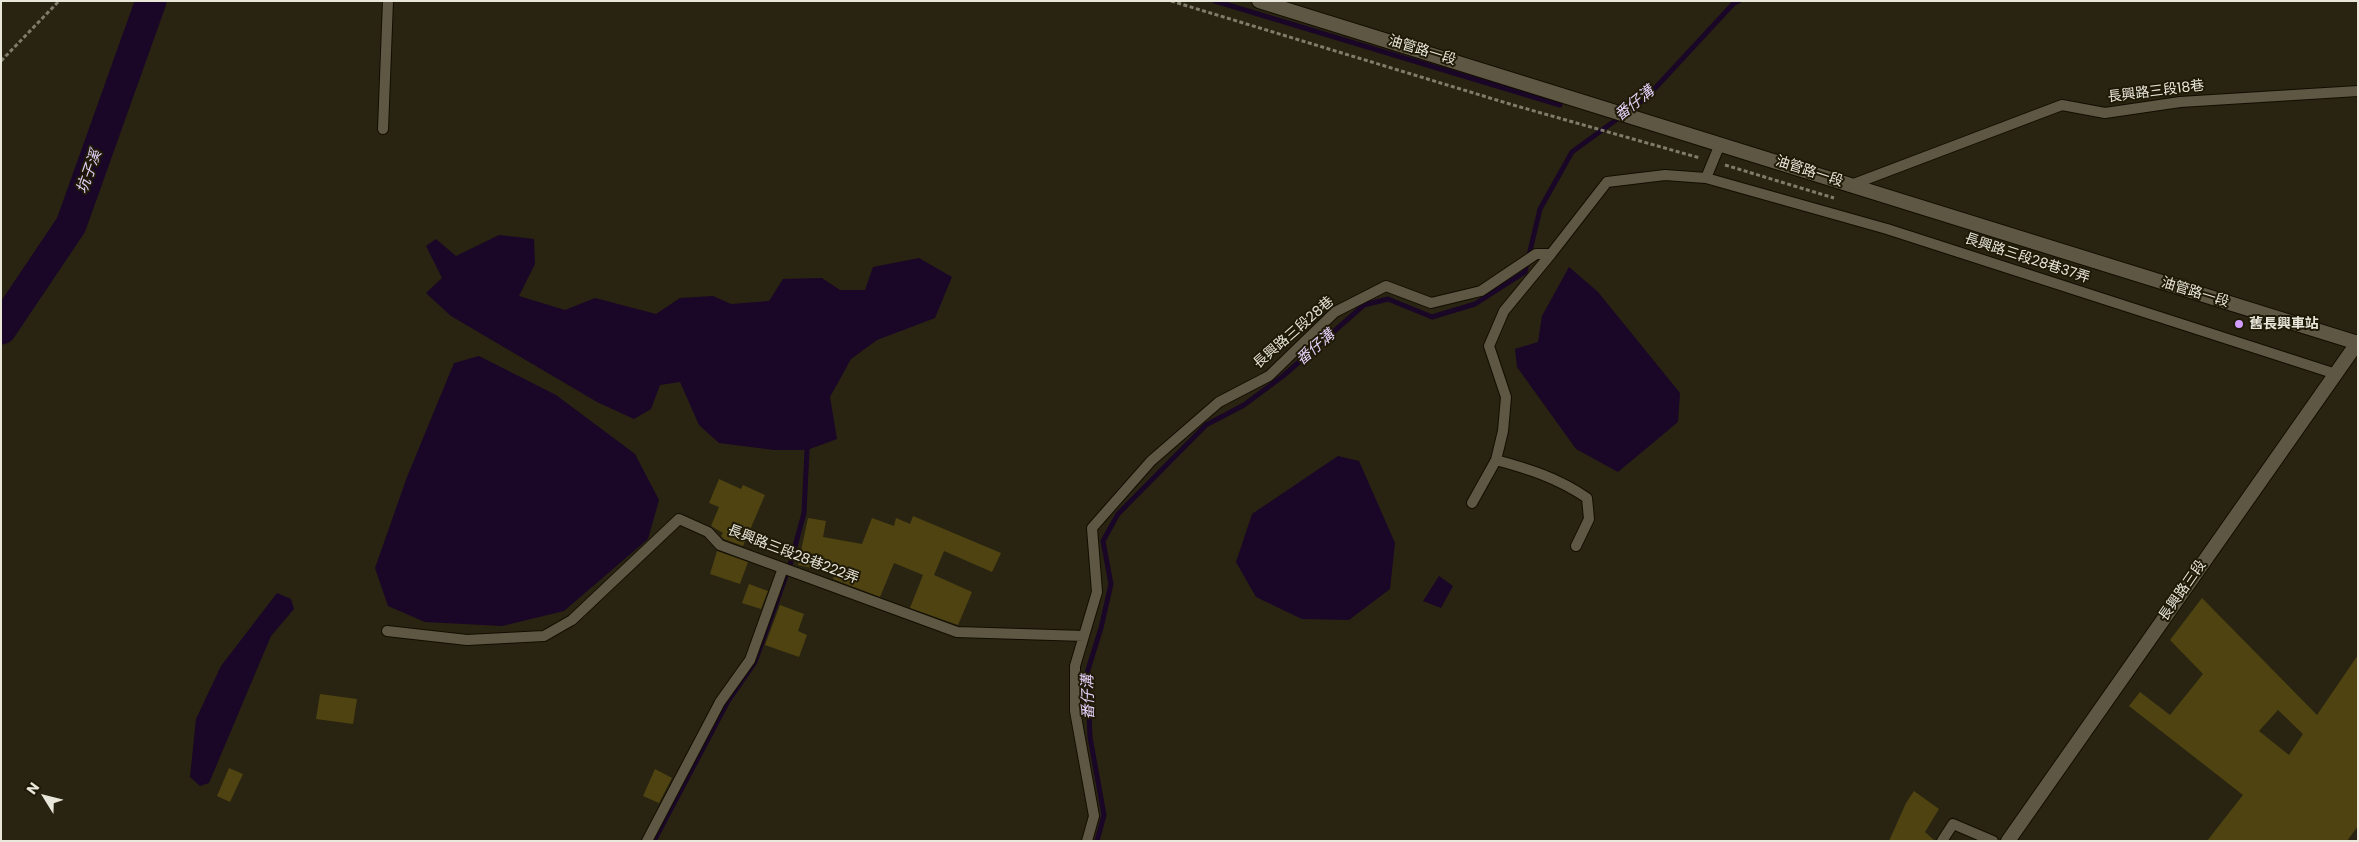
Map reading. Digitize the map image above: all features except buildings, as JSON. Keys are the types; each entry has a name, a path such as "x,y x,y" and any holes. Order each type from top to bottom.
{"street":[{"name":"油管路一段","path":"1259,1 1287,5 1946,216 2358,343"},
{"name":"長興路三段","path":"2008,841 2358,343"}],"lane":[{"path":"383,130 388,1"},
{"name":"長興路三段18巷","path":"1852,185 2062,105 2105,113 2190,101 2358,91"},
{"path":"1472,503 1496,460 1503,431 1506,397 1489,346 1504,311 1607,182 1665,175 1706,178 1720,144"},
{"name":"長興路三段28巷37弄","path":"1706,178 1887,228 2336,374"},
{"name":"長興路三段28巷","path":"1087,841 1094,816 1075,711 1075,666 1097,592 1092,528 1151,461 1219,402 1269,376 1335,312 1386,286 1431,303 1481,291 1536,254 1551,254"},
{"path":"1496,460 1542,473 1568,484 1587,498 1590,519 1576,546"},
{"name":"長興路三段28巷222弄","path":"386,631 467,640 544,636 572,620 679,519 708,532 720,544 958,632 1084,636"},
{"path":"647,841 720,702 750,660 783,568"},
{"path":"1942,841 1953,824 1992,841"}],"path":[{"path":"1,61 59,1"},
{"path":"1171,1 1609,132"}],"shaded area":[{"path":"499,235 534,239 535,264 519,296 565,310 595,298 656,314 680,298 713,296 731,304 769,301 783,279 822,278 840,290 865,290 873,267 919,258 952,277 935,318 877,340 851,359 830,397 837,439 807,450 774,450 719,443 699,425 680,382 660,385 651,409 634,419 597,402 451,316 426,293 442,278 426,246 436,239 456,256"},
{"path":"1569,267 1598,292 1680,393 1678,422 1618,472 1576,449 1517,367 1515,349 1538,342 1542,316"},
{"path":"479,356 556,395 635,454 659,500 648,539 564,611 502,626 425,622 388,606 375,568 407,477 454,363"},
{"path":"1338,456 1359,461 1395,543 1390,589 1349,620 1302,619 1256,597 1236,562 1252,514"},
{"path":"1439,576 1453,586 1441,608 1423,601"},
{"path":"277,593 291,599 294,609 271,636 209,783 200,786 190,777 196,719 221,666"}],"waterway":[{"name":"坑子溪","path":"1,329 71,225 151,1"},
{"path":"1215,1 1560,105"},
{"name":"番仔溝","path":"1097,841 1104,815 1090,737 1087,673 1101,628 1111,584 1103,541 1118,514 1206,425 1244,405 1283,376 1364,305 1388,299 1432,317 1475,304 1525,272 1540,209 1572,152 1646,98 1734,3 1739,1"},
{"path":"654,841 728,701 755,662 790,565 804,513 807,450"}],"place":[{"name":"舊長興車站","path":"2239,324"}]}
